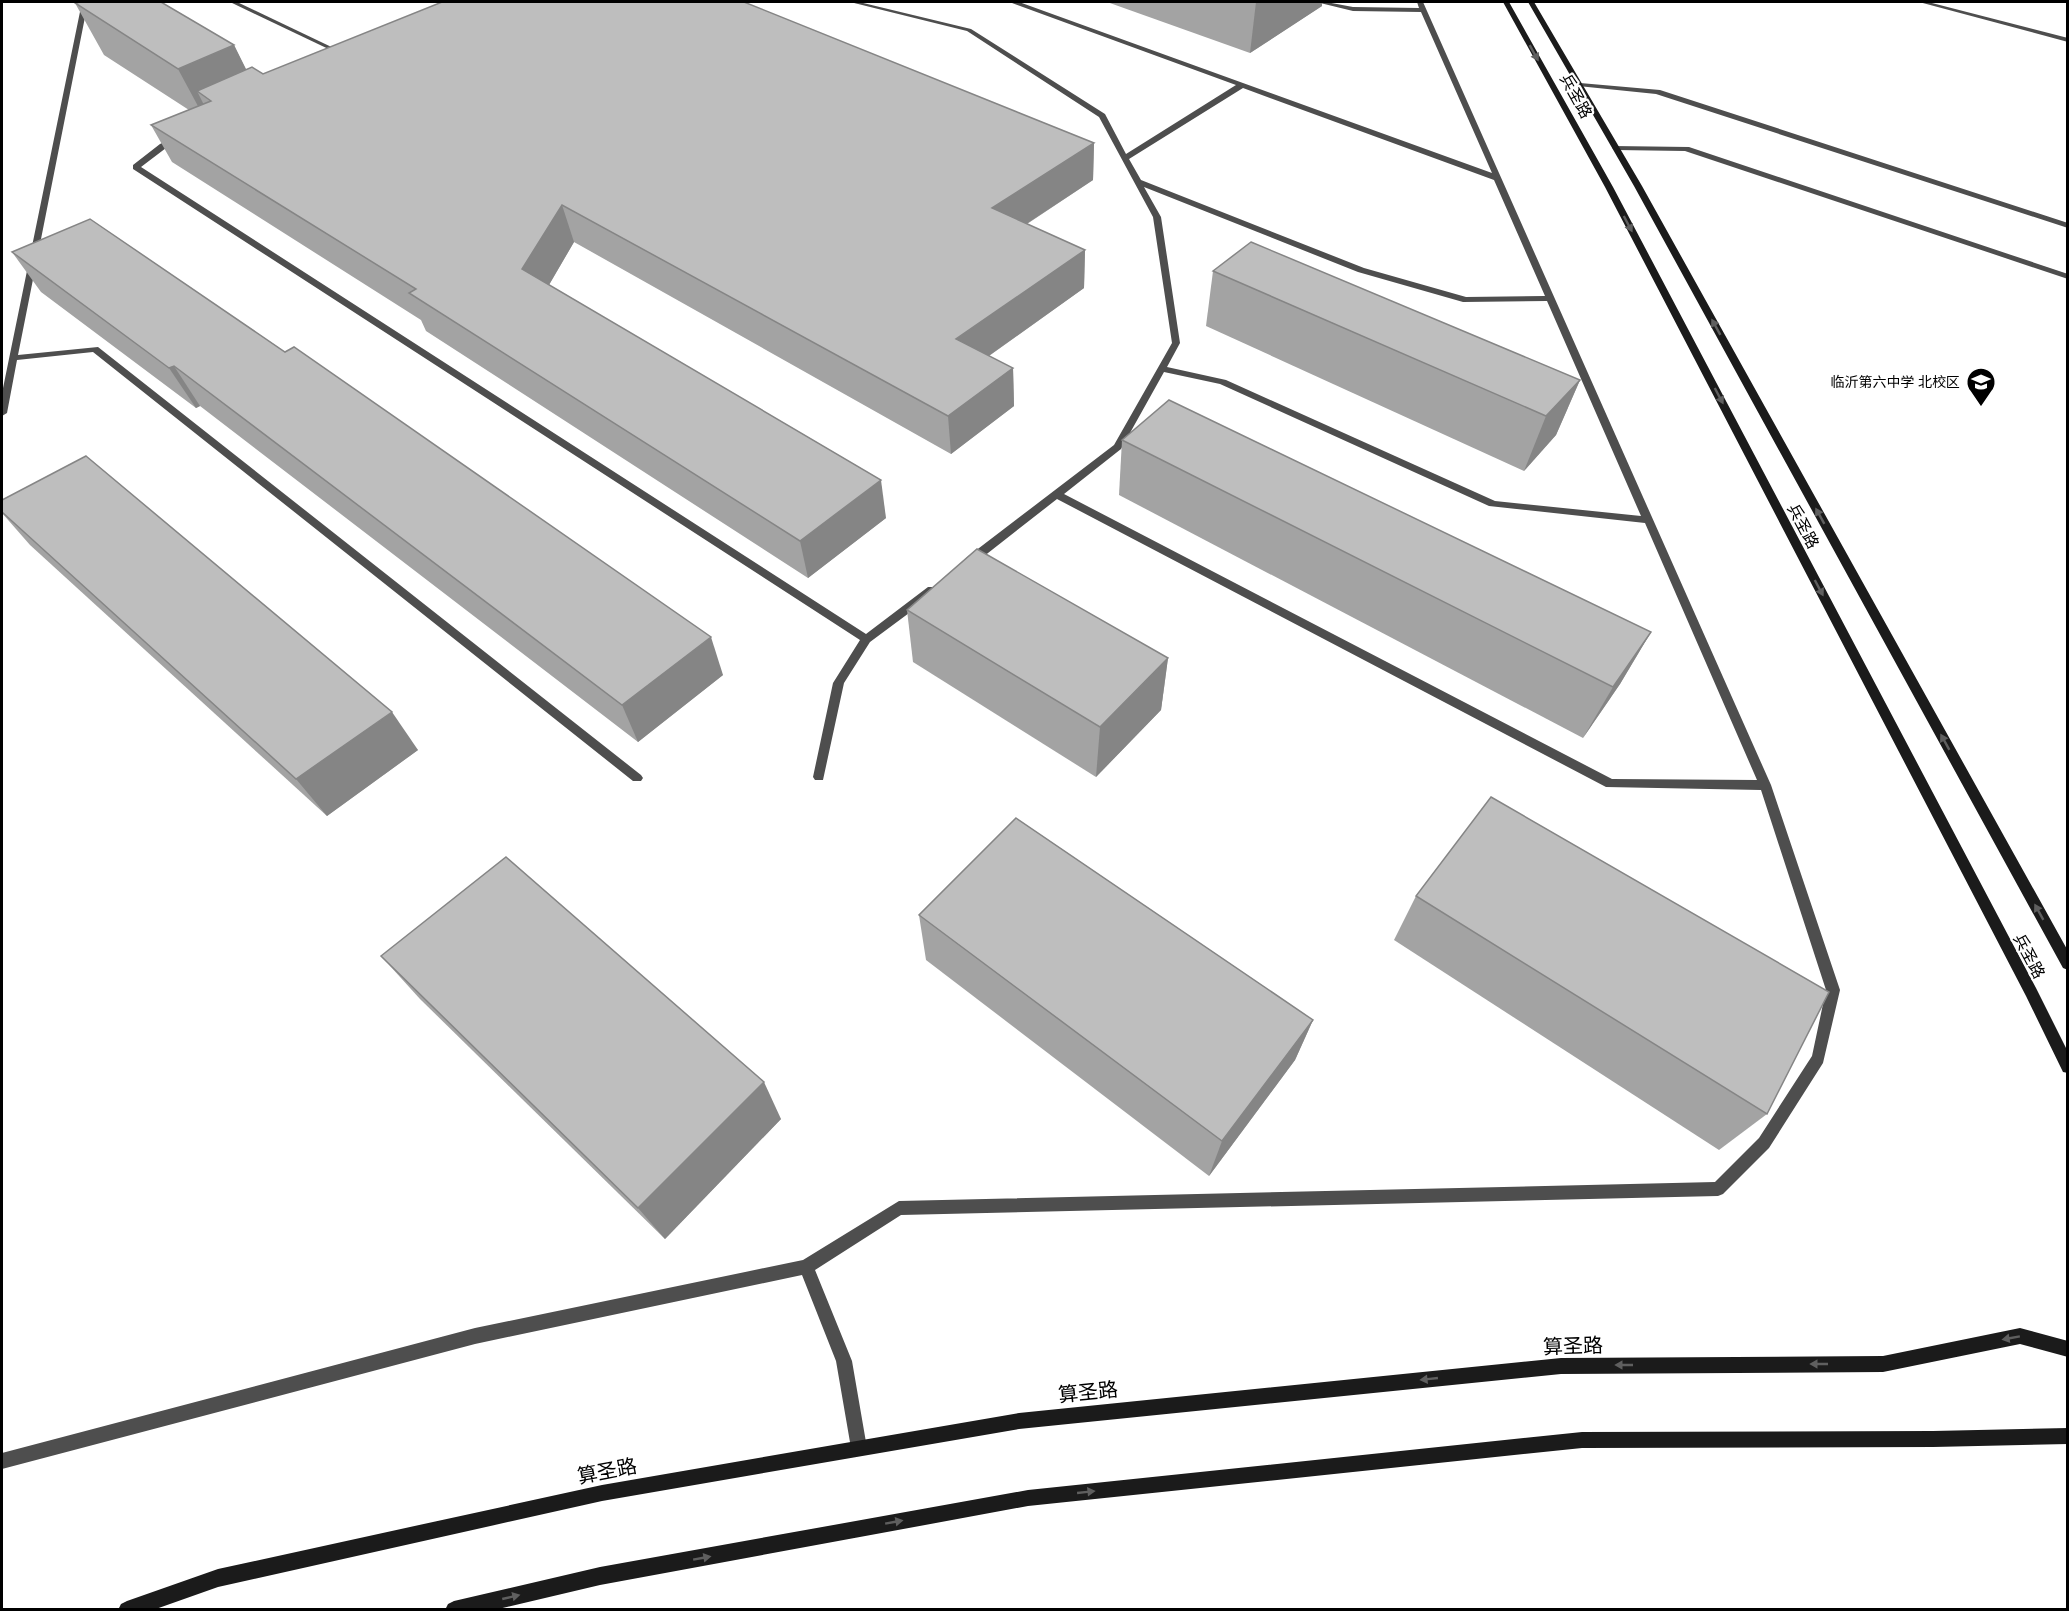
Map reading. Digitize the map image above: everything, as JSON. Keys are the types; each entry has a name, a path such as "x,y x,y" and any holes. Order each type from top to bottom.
{"main road":[{"name":"兵圣路","path":"1506,2 1609,188 2025,981 2067,1067"},
{"name":"兵圣路","path":"1531,2 1616,148 2067,964"},
{"name":"算圣路","path":"127,1610 218,1578 590,1495 1019,1420 1561,1366 1883,1364 2020,1336 2067,1349"},
{"path":"454,1610 600,1576 1029,1498 1582,1440 1933,1439 2067,1436"}],"street":[{"path":"233,2 345,55"},
{"path":"853,2 969,30 1102,116 1157,217 1176,343 1162,369 1118,447 958,570"},
{"path":"1014,2 1497,178"},
{"path":"2,1461 475,1336 806,1267 899,1208 1718,1189 1764,1143 1818,1058 1833,990 1765,785 1421,6 1353,9 1319,2"},
{"path":"1922,2 2067,40"},
{"path":"2,413 84,6 93,8"},
{"path":"1125,158 1242,85"},
{"path":"1580,85 1657,92 2067,226"},
{"path":"184,136 163,146 136,167 866,639"},
{"path":"1616,148 1686,149 2067,277"},
{"path":"1137,181 1360,270 1466,300 1550,298"},
{"path":"13,358 95,349 636,778"},
{"path":"1162,369 1223,382 1493,504 1647,520"},
{"path":"1058,495 1610,784 1765,785"},
{"path":"819,777 839,683 866,639 939,584"},
{"path":"806,1267 844,1361 859,1448"}],"building":[{"path":"161,2 234,45 178,69 75,3"},
{"path":"442,2 744,2 1094,143 992,208 1085,250 956,339 1013,368 948,416 562,205 522,269 881,480 800,541 409,293 416,289 151,125 211,101 197,91 252,67 263,74"},
{"path":"90,219 285,352 294,347 711,637 622,705 174,366 169,368 12,252"},
{"path":"1251,242 1580,380 1546,416 1213,271"},
{"path":"1169,400 1651,632 1613,687 1122,440"},
{"path":"86,456 392,712 296,779 2,512 2,500"},
{"path":"977,549 1168,658 1100,727 907,610"},
{"path":"1491,797 1829,992 1767,1114 1416,896"},
{"path":"1016,818 1313,1020 1222,1141 919,915"},
{"path":"506,857 764,1082 638,1208 381,956"}],"place":[{"name":"临沂第六中学 北校区","path":"1981,408"}]}
